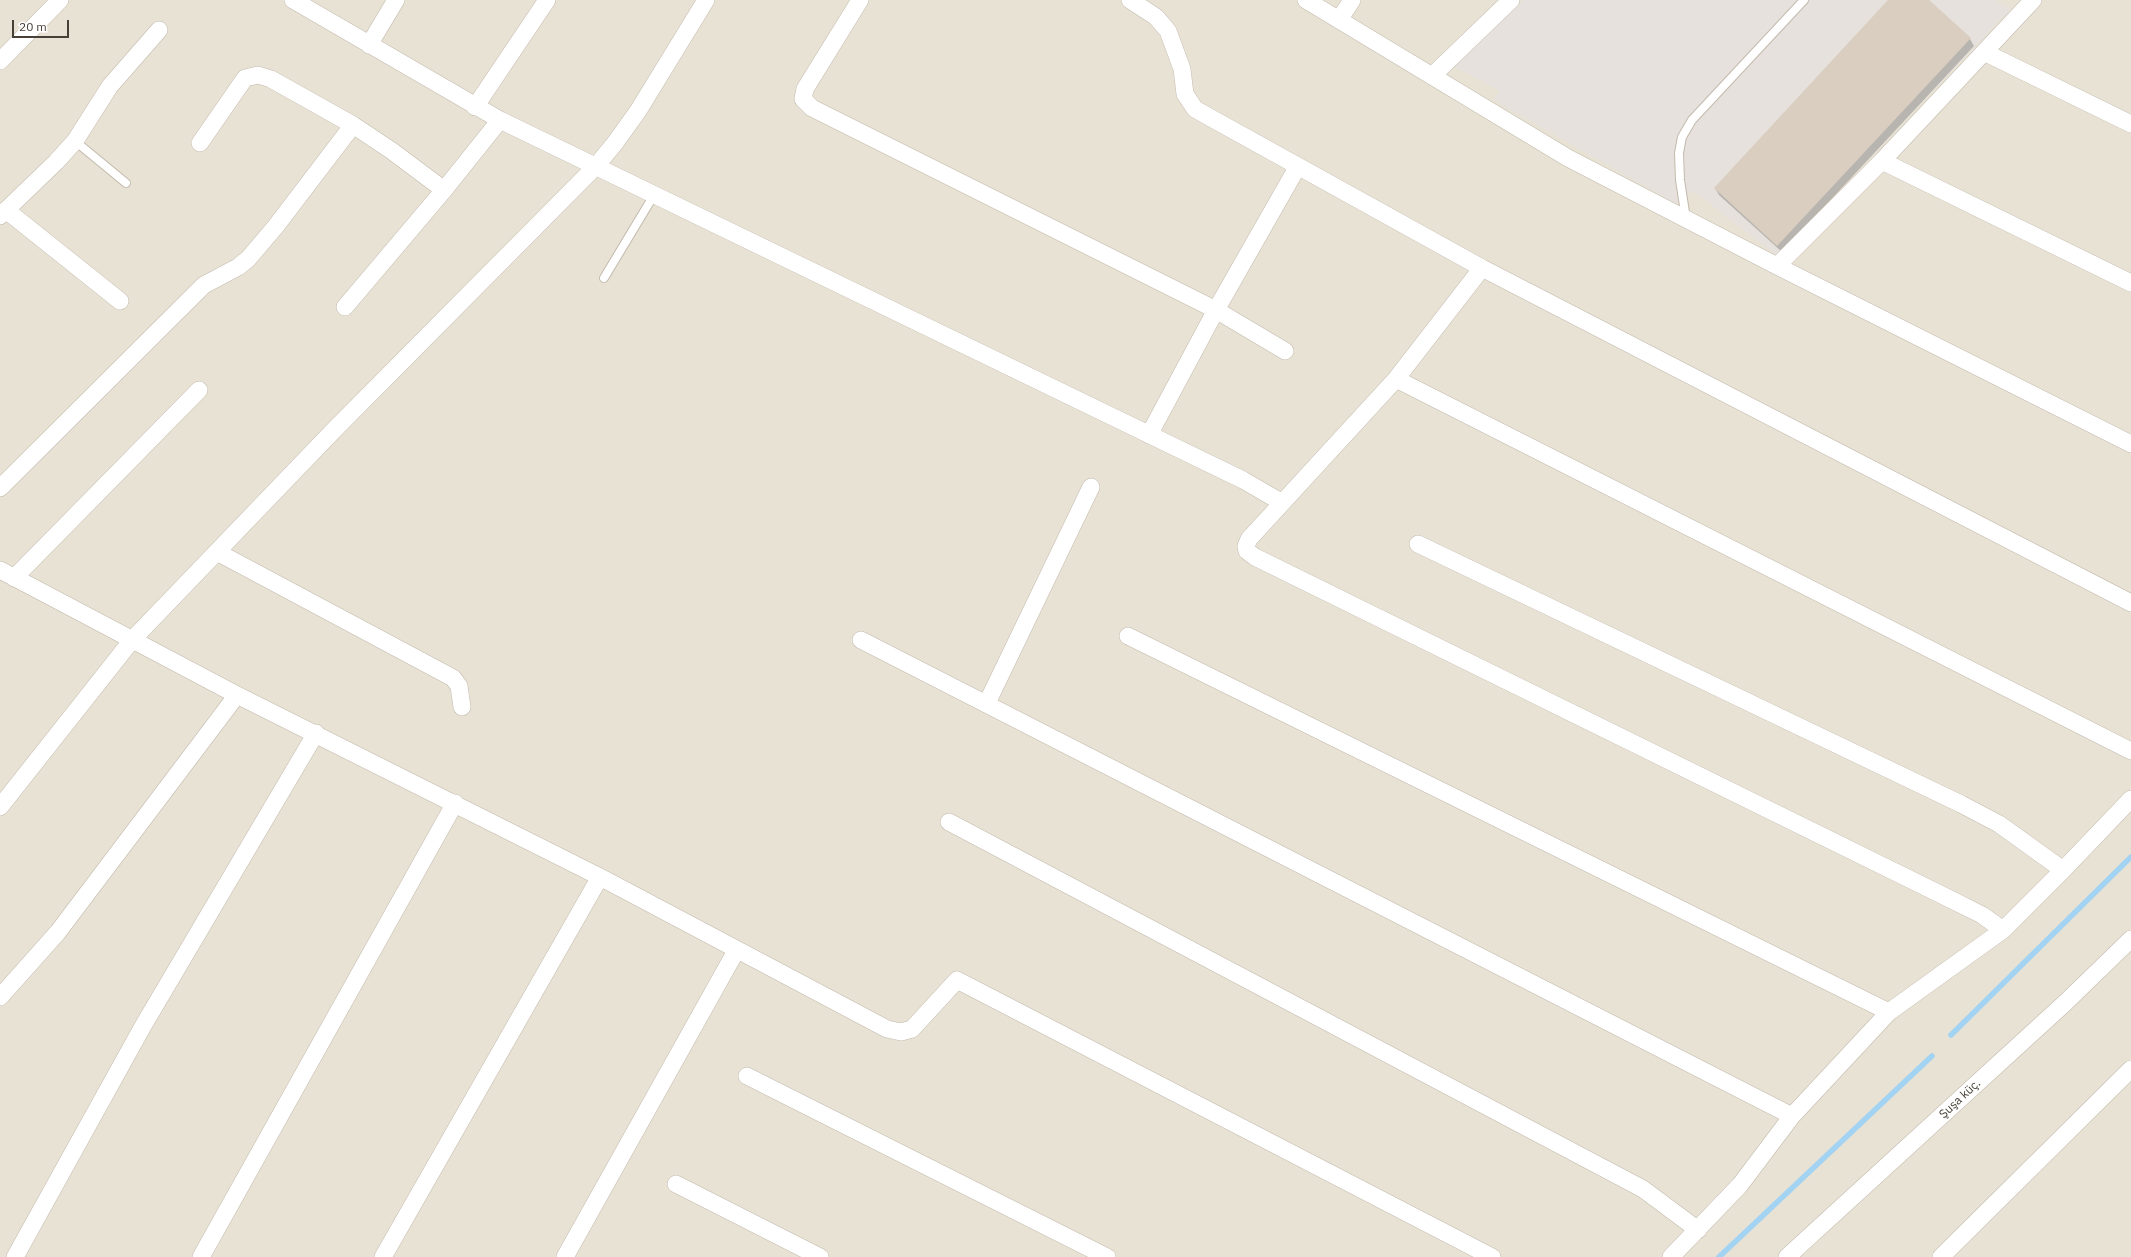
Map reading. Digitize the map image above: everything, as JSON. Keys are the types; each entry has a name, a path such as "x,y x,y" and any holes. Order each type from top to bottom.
{"street":[{"path":"0,61 60,0"},
{"path":"293,0 475,107 500,120 1263,490 1281,502"},
{"path":"369,45 396,0"},
{"path":"475,107 547,0"},
{"path":"1,803 132,640 334,430 596,166 638,111 706,0"},
{"path":"860,0 805,89 803,99 812,108 1216,310 1285,351"},
{"path":"1130,0 1156,17 1168,31 1182,69 1185,94 1195,109 1482,268 2131,603"},
{"path":"1306,0 1568,158 1777,266 2131,444"},
{"path":"1339,20 1352,0"},
{"path":"1432,76 1511,0"},
{"path":"1777,266 1882,161 1984,52 2026,2"},
{"path":"120,300 3,213 56,162 75,141 110,86 159,30"},
{"path":"1984,52 2131,124"},
{"path":"200,143 245,78 258,75 271,78 353,125 392,151 444,190"},
{"path":"345,308 444,190 500,120"},
{"path":"0,488 204,285 238,267 248,259 276,226 353,125"},
{"path":"1882,161 2131,283"},
{"path":"1149,435 1216,310 1298,166"},
{"path":"1482,268 1396,379 1281,502 1249,539 1246,546 1247,551 1255,557 1982,915 2003,930"},
{"path":"1396,379 2131,751"},
{"path":"199,390 7,574 237,695 316,733 600,877 736,951 886,1029 901,1032 912,1029 957,980 1492,1257"},
{"path":"987,703 1091,487"},
{"path":"1418,544 1961,804 1999,824 2064,870"},
{"path":"217,552 453,678 459,686 462,707"},
{"path":"1128,636 1889,1012"},
{"path":"860,640 987,703 1792,1116"},
{"path":"0,997 58,932 237,695"},
{"path":"15,1257 143,1026 316,733"},
{"path":"1671,1257 1740,1185 1792,1116 1889,1012 2003,930 2064,870 2131,799"},
{"path":"202,1257 455,803"},
{"path":"948,822 1643,1189 1698,1230"},
{"path":"383,1257 600,877"},
{"name":"Şuşa küç.","path":"1787,1257 2055,1012 2131,939"},
{"path":"565,1257 736,951"},
{"path":"1942,1257 2131,1069"},
{"path":"747,1076 1107,1257"},
{"path":"676,1184 820,1257"}],"lane":[{"path":"1686,219 1680,180 1679,153 1682,137 1692,120 1804,0"},
{"path":"75,141 126,183"},
{"path":"604,278 654,195"}],"shaded area":[{"path":"0,0 2131,0 2131,1257 0,1257"},
{"path":"1523,0 1995,0 2011,9 1776,255 1693,191 1676,204 1493,100 1500,91 1454,67"}],"building":[{"path":"1888,0 1929,0 1971,38 1777,246 1714,188"}],"waterway":[{"path":"1951,1035 2131,857"},
{"path":"1719,1257 1932,1056"}]}
